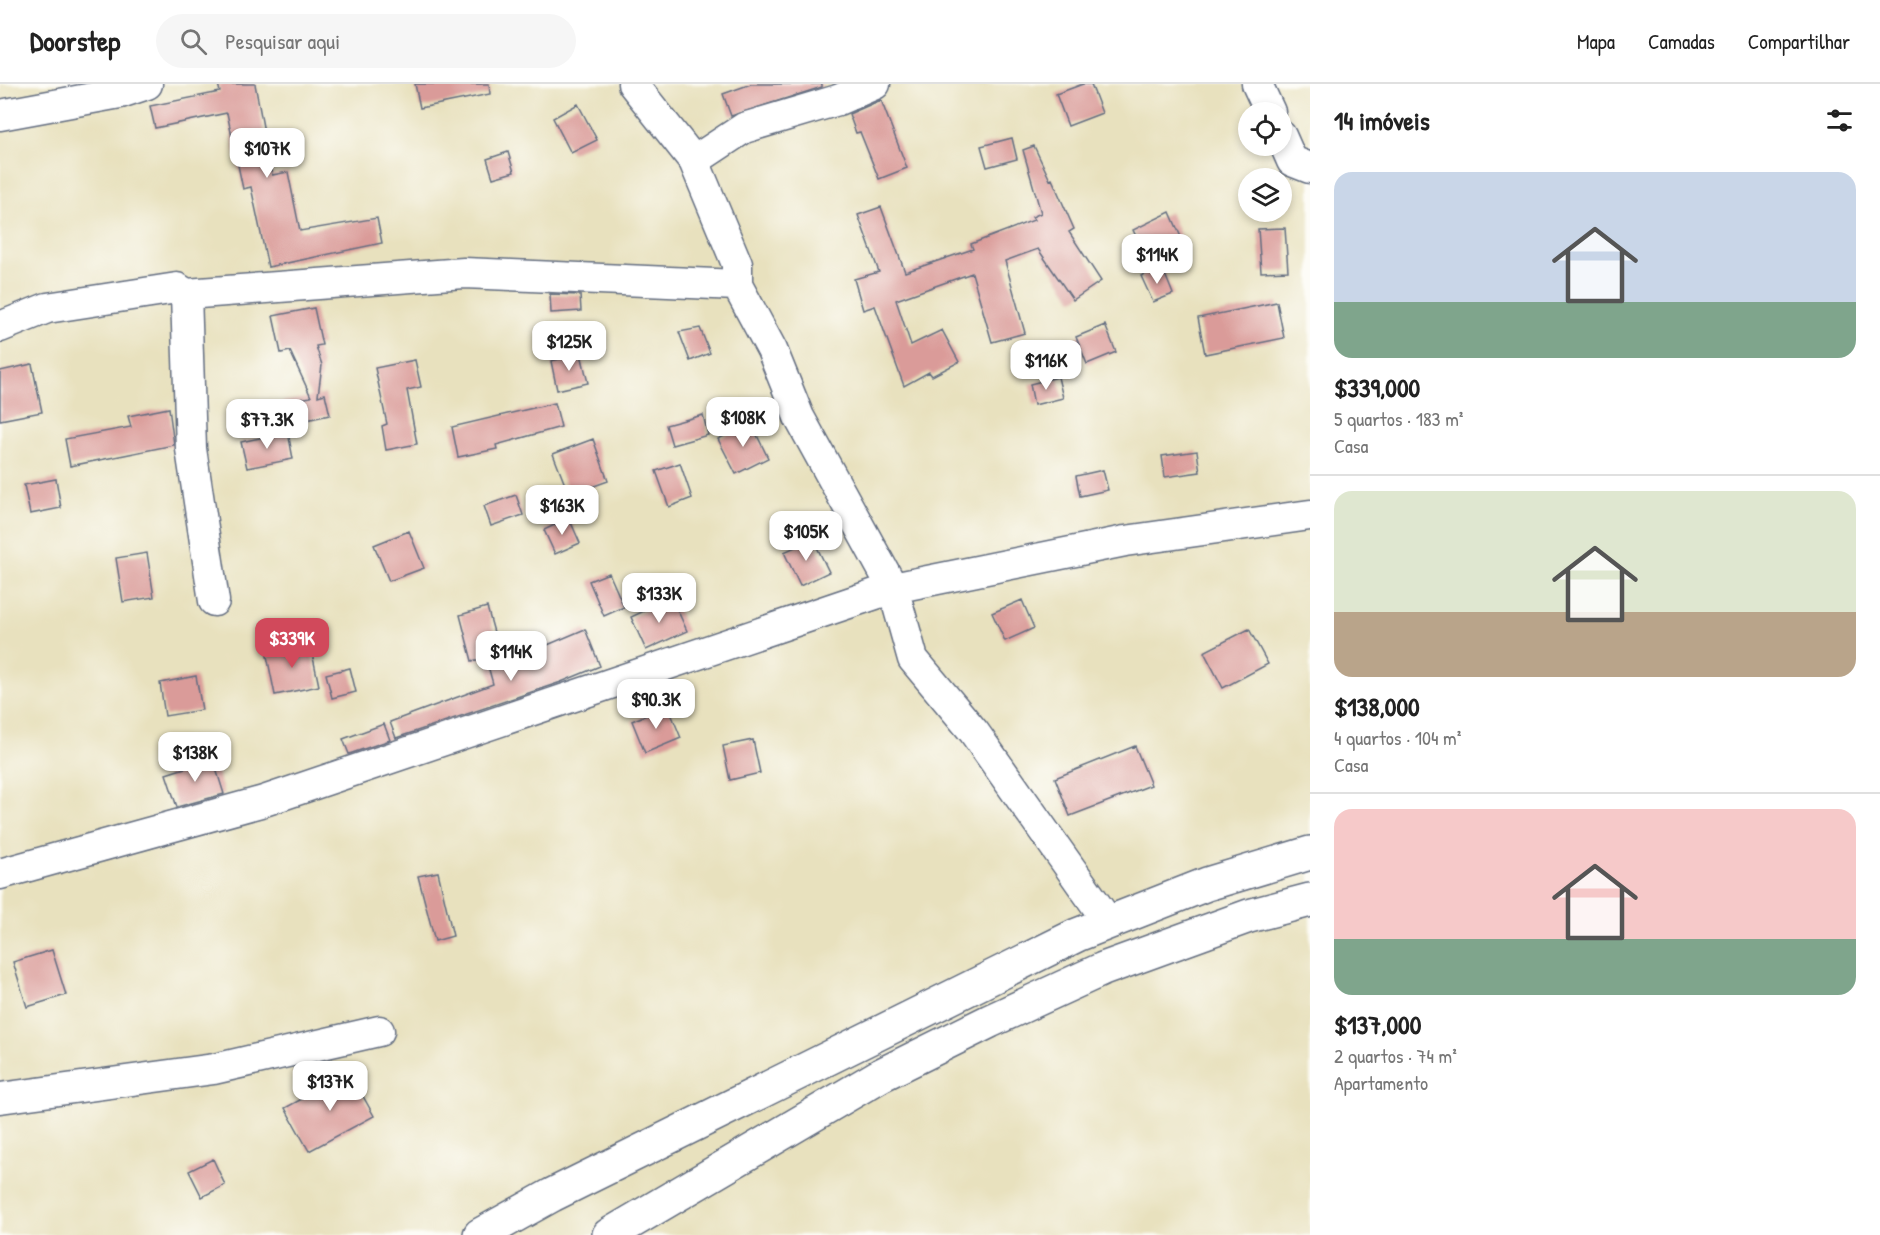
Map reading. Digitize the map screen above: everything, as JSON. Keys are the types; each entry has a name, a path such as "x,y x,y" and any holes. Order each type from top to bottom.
{"main road":[{"path":"493,1232 562,1190 1077,935 1207,884 1310,853"},
{"path":"609,1235 881,1075 990,1021 1103,969 1249,916 1310,900"}],"street":[{"path":"0,115 120,93 147,84"},
{"path":"633,84 694,161 737,264 737,285 772,350 799,417 893,588 913,659 974,732 1108,923"},
{"path":"694,161 744,129 838,100 875,84"},
{"path":"1257,84 1265,102"},
{"path":"1290,156 1292,161 1310,168"},
{"path":"0,327 47,308 177,288 186,294 464,273 737,285"},
{"path":"186,294 191,449 214,601"},
{"path":"0,874 264,801 893,588 1125,541 1310,514"},
{"path":"0,1098 214,1068 379,1031"}],"building":[{"path":"218,84 255,84 272,175 288,172 300,231 377,218 382,243 268,267 251,187 243,189 227,113 155,128 150,106 220,92"},
{"path":"415,84 489,84 490,94 420,108"},
{"path":"751,84 822,84 822,87 731,116 723,94"},
{"path":"1083,84 1091,84 1102,113 1068,126 1056,94"},
{"path":"881,100 907,168 879,179 860,132 856,133 849,114"},
{"path":"578,104 597,140 571,153 553,118"},
{"path":"1012,138 1017,159 987,167 981,146"},
{"path":"1034,146 1050,180 1052,179 1074,229 1069,232 1101,281 1073,300 1038,249 1005,261 1025,333 992,342 972,273 896,300 911,345 942,330 959,362 932,376 929,372 904,386 875,306 863,310 854,279 879,272 858,215 881,207 905,272 973,249 971,244 1034,220 1032,217 1041,213 1023,150"},
{"path":"508,152 514,172 493,178 487,159"},
{"path":"1170,212 1184,244 1148,261 1133,230"},
{"path":"1285,228 1288,271 1261,272 1258,229"},
{"path":"1162,267 1173,294 1153,302 1141,276"},
{"path":"550,294 580,295 581,311 551,313"},
{"path":"1277,302 1284,338 1205,354 1198,318"},
{"path":"314,308 322,345 316,346 322,365 318,396 325,394 330,415 287,424 282,402 311,397 290,351 281,353 273,316"},
{"path":"1105,325 1116,352 1087,364 1076,337"},
{"path":"700,328 710,353 690,361 679,332"},
{"path":"581,354 588,383 557,390 551,361"},
{"path":"415,360 421,387 407,390 417,444 386,450 382,426 387,424 375,368"},
{"path":"32,364 42,412 0,420 0,371"},
{"path":"1058,377 1063,398 1034,405 1030,384"},
{"path":"555,403 561,427 496,445 497,449 458,457 452,427"},
{"path":"169,408 174,445 70,466 65,439 131,427 128,416"},
{"path":"703,415 708,435 672,445 666,425"},
{"path":"751,423 768,458 736,474 718,439"},
{"path":"288,432 293,459 247,468 241,442"},
{"path":"593,439 608,481 569,495 553,454"},
{"path":"1197,451 1200,472 1165,477 1162,456"},
{"path":"680,463 692,498 669,507 656,471"},
{"path":"1103,470 1108,490 1080,496 1076,476"},
{"path":"56,479 61,508 30,514 24,485"},
{"path":"516,495 523,515 491,526 484,506"},
{"path":"569,518 580,543 555,554 544,530"},
{"path":"409,531 424,568 389,581 374,545"},
{"path":"813,539 829,572 800,586 784,552"},
{"path":"147,553 154,597 123,602 116,558"},
{"path":"609,573 624,607 604,616 589,581"},
{"path":"672,598 687,631 646,650 631,617"},
{"path":"1022,600 1034,628 1005,641 992,613"},
{"path":"487,607 500,654 472,661 460,615"},
{"path":"585,629 600,666 561,682 396,738 390,722 493,684 488,666 516,656 517,658"},
{"path":"1249,629 1268,664 1223,688 1204,652"},
{"path":"310,643 319,686 275,695 266,651"},
{"path":"350,668 356,692 332,698 326,674"},
{"path":"196,676 202,710 165,716 160,683"},
{"path":"668,706 681,738 645,753 632,721"},
{"path":"384,724 390,740 349,754 343,739"},
{"path":"753,740 760,773 730,780 723,746"},
{"path":"1135,746 1151,785 1070,816 1055,778"},
{"path":"213,759 224,794 177,807 166,774"},
{"path":"438,872 453,936 435,941 418,876"},
{"path":"52,950 66,995 27,1007 13,962"},
{"path":"350,1073 374,1116 309,1151 285,1108"},
{"path":"213,1159 225,1185 202,1197 189,1171"}]}
